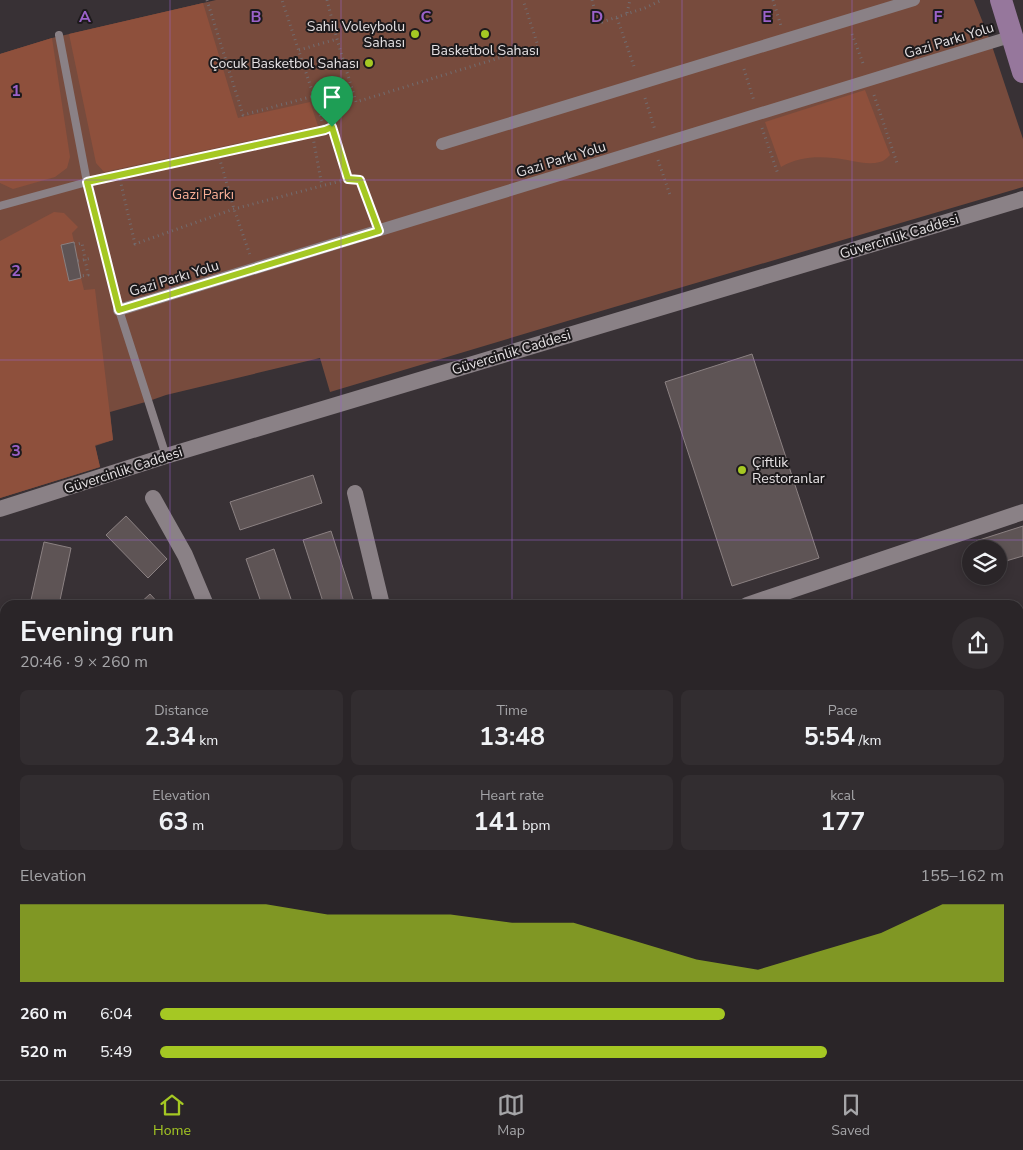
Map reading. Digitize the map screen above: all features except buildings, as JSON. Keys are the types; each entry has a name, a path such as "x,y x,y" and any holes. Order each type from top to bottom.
{"main road":[{"path":"1001,0 1023,72"}],"street":[{"path":"442,144 914,0"},
{"name":"Gazi Parkı Yolu","path":"119,310 1013,36"},
{"name":"Güvercinlik Caddesi","path":"0,509 166,456 1023,199"},
{"path":"355,493 381,600"},
{"path":"153,498 185,555 204,600"},
{"path":"762,600 1023,512"}],"lane":[{"path":"59,35 87,182 119,310 166,456"},
{"path":"0,206 87,182"}],"path":[{"path":"207,0 243,115 314,96"},
{"path":"282,0 325,130"},
{"path":"327,0 356,102 538,46 523,0"},
{"path":"592,0 598,18 602,22 646,8 662,0"},
{"path":"627,14 630,0"},
{"path":"774,0 785,40"},
{"path":"617,18 640,84 670,195"},
{"path":"848,20 898,166"},
{"path":"298,50 337,39"},
{"path":"739,54 778,174"},
{"path":"87,182 332,127 348,179"},
{"path":"312,132 322,186"},
{"path":"218,153 234,209 255,269"},
{"path":"120,175 134,244 234,209 348,179 360,180 379,231"},
{"path":"74,245 82,243 88,275 81,276"}],"green space":[{"name":"Gazi Parkı","path":"216,0 974,0 991,43 1023,139 1023,187 330,392 320,358 166,395 110,412 113,440 95,446 100,467 0,498 0,54 52,38"}],"shaded area":[{"path":"203,3 238,118 310,102 318,126 104,172 96,163 69,34"},
{"path":"52,38 70,157 67,168 55,177 13,189 0,183 0,54"},
{"path":"865,90 890,155 888,157 880,162 863,163 814,157 800,159 781,167 765,122"},
{"path":"54,212 64,213 78,227 72,233 74,242 61,245 69,281 81,278 84,290 95,289 113,440 95,445 100,467 0,498 0,241"}],"place":[{"name":"Sahil Voleybolu Sahası","path":"415,34"},
{"name":"Basketbol Sahası","path":"485,34"},
{"name":"Çocuk Basketbol Sahası","path":"369,63"},
{"name":"Çiftlik Restoranlar","path":"742,470"}],"route":[{"path":"332,127 348,179 360,180 379,231 119,310 87,182 332,127"}]}
